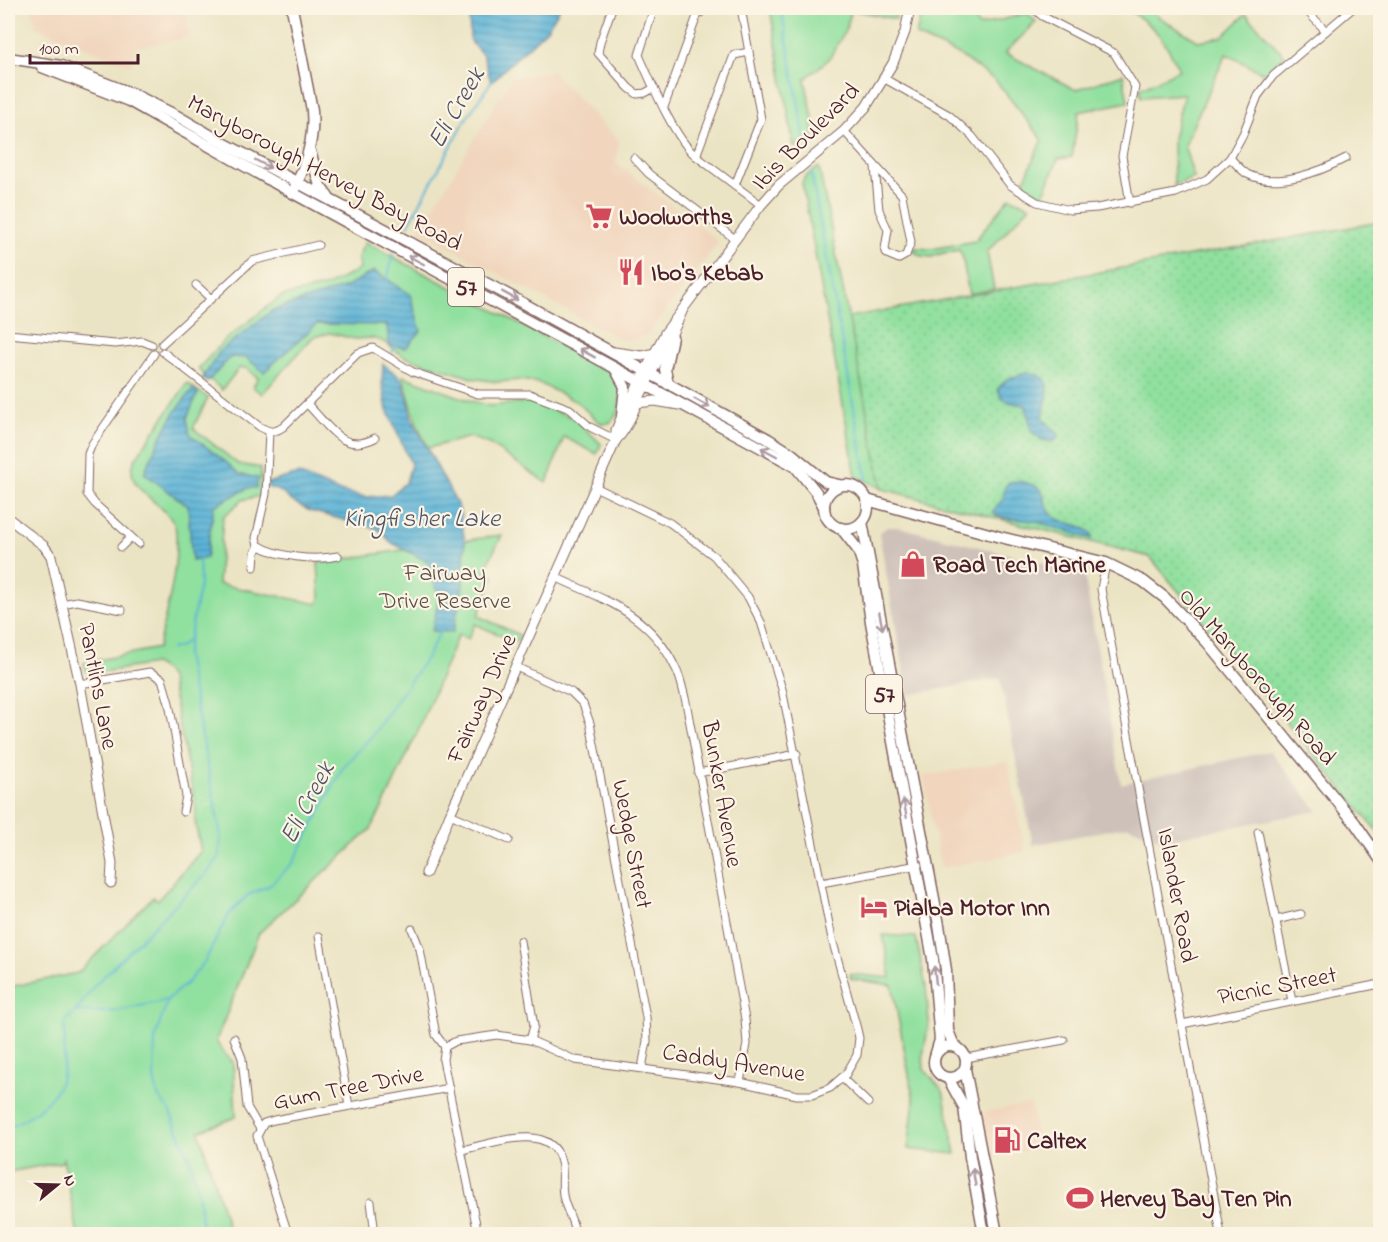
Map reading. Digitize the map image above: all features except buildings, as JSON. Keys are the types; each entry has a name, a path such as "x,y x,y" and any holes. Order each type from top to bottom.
{"main road":[{"path":"292,8 314,127 309,151 295,188"},
{"name":"Maryborough Hervey Bay Road","path":"8,58 61,66 133,94 179,117 295,188 616,369 668,384 784,449 826,482 839,486"},
{"path":"309,151 320,186 329,199"},
{"name":"Maryborough Hervey Bay Road","path":"295,188 329,199 608,351 679,405 795,466 816,492 824,507"},
{"path":"668,384 665,369 672,337"},
{"path":"616,369 625,387 622,416"},
{"name":"57","path":"839,486 850,485 860,490 867,500 868,510 862,522 922,865 936,981 940,1040 934,1060 936,1071 948,1078 964,1107 970,1157 984,1234"},
{"path":"824,507 829,493 839,486"},
{"name":"Old Maryborough Road","path":"867,500 1000,537 1106,563 1143,581 1165,598 1207,642 1355,823 1380,859"},
{"name":"57","path":"824,507 826,516 834,525 841,528 858,550 863,565 870,622 946,970 948,1031 952,1042 963,1052 997,1234"},
{"path":"841,528 853,528 862,522"},
{"path":"936,1053 945,1046 957,1047"},
{"path":"948,1078 957,1077 965,1064"}],"street":[{"path":"612,8 598,52 628,88 637,94 654,88"},
{"path":"654,8 639,54 686,148 761,205"},
{"path":"664,107 697,16 706,8"},
{"path":"735,185 761,119 741,8"},
{"name":"Ibis Boulevard","path":"644,378 654,352 665,333 761,205 779,185 844,131 867,107 885,79 905,32 910,8"},
{"path":"1033,8 1042,16 1114,53 1135,87 1122,156 1130,203"},
{"path":"1304,8 1326,31"},
{"path":"885,79 949,115 972,136 1010,185 1037,202 1070,210 1130,203 1185,190 1207,179 1230,158 1244,134 1258,96 1273,76 1353,8"},
{"path":"696,156 734,55 749,51"},
{"path":"844,131 902,195 911,242 906,255 899,259 887,254 885,249 888,230 879,210 875,166"},
{"path":"634,158 649,174 735,239"},
{"path":"1230,158 1246,173 1266,179 1296,177 1327,168 1347,158"},
{"path":"139,544 94,504 87,494 88,454 92,444 154,354 158,355 210,298 252,261 318,245"},
{"path":"196,285 210,298"},
{"name":"Ibis Boulevard","path":"644,378 672,337 683,309"},
{"path":"8,334 105,343 142,342 152,345 157,342 260,427 270,432 278,431 283,427 358,353 373,348 413,372 478,394 530,394 570,409 590,427 616,440"},
{"path":"152,345 151,350 154,354"},
{"path":"608,351 642,356 654,352"},
{"name":"Fairway Drive","path":"426,873 616,440 622,433 636,403 644,378"},
{"name":"Fairway Drive","path":"616,440 616,430 622,416 644,378"},
{"path":"636,403 655,401 679,405"},
{"path":"307,404 338,436 351,444 362,444 375,438"},
{"path":"270,432 266,494 256,538 260,546 318,560 338,556"},
{"name":"Caddy Avenue","path":"445,1047 456,1041 497,1035 530,1040 575,1060 740,1082 797,1095 812,1095 830,1088 842,1078 857,1054 859,1038 832,939 782,689 761,622 748,597 714,556 670,523 595,487"},
{"name":"Pantlins Lane","path":"8,518 48,550 51,556 80,684 112,863 111,883"},
{"path":"122,547 131,537"},
{"path":"254,567 255,552 260,546"},
{"name":"Islander Road","path":"1106,563 1101,589 1221,1234"},
{"name":"Bunker Avenue","path":"555,577 611,602 639,619 662,644 676,669 686,702 745,1019 747,1044 740,1082"},
{"path":"62,604 77,601 122,610"},
{"name":"Wedge Street","path":"516,667 571,692 583,704 590,723 646,1017 647,1041 642,1068"},
{"path":"80,684 150,672 162,679 169,703 185,787 183,812"},
{"path":"698,773 796,754"},
{"path":"450,814 509,840"},
{"path":"1258,832 1292,1001"},
{"path":"820,883 922,865"},
{"path":"1276,920 1301,914"},
{"path":"412,929 420,949 436,1035 445,1047 443,1060 478,1234"},
{"path":"320,936 349,1106"},
{"path":"519,941 534,1026 530,1040"},
{"name":"Picnic Street","path":"1182,1024 1380,984"},
{"path":"234,1038 242,1058 247,1107 260,1129"},
{"path":"965,1064 1064,1040"},
{"path":"842,1078 868,1103"},
{"name":"Gum Tree Drive","path":"288,1234 257,1136 264,1124 273,1120 449,1088"},
{"path":"462,1150 529,1136 544,1140 554,1148 561,1161 564,1205 574,1223 575,1234"},
{"path":"371,1202 375,1234"}],"shaded area":[{"path":"32,8 185,8 191,37 136,47 131,66 36,27"},
{"path":"552,71 619,142 616,163 716,239 717,244 647,336 632,340 620,339 419,231 511,78"},
{"path":"887,527 898,527 1084,573 1121,784 1270,751 1318,811 1162,840 1128,826 1033,845 1000,678 908,695 879,533"},
{"path":"1008,761 1025,852 941,868 923,776"},
{"path":"1031,1104 1039,1149 990,1158 983,1112"}],"green space":[{"path":"770,8 897,8 896,19 852,10 845,31 829,59 805,79 813,118 814,141 794,147"},
{"path":"922,8 969,8 979,26 1027,13 1036,22 1005,53 1076,90 1123,74 1128,102 1079,112 1072,157 1058,159 1043,196 1023,184 1042,139 996,81 959,55 916,36"},
{"path":"1124,8 1153,8 1157,16 1198,41 1222,37 1246,14 1284,55 1265,74 1226,54 1184,145 1194,178 1174,185 1173,138 1184,94 1141,97 1140,87 1179,70 1158,33"},
{"path":"819,167 882,489 856,476 802,183 805,177"},
{"path":"1010,197 1030,206 987,252 994,289 969,294 962,255 959,250 933,257 921,256 913,251 915,248 932,249 975,241"},
{"path":"1380,222 1380,835 1150,557 882,489 848,317"},
{"path":"365,242 609,371 615,377 621,391 619,411 611,422 604,424 577,402 539,383 520,380 497,382 472,378 405,357 382,341 372,338 355,339 330,333 313,337 262,394 253,387 258,378 246,368 239,368 222,390 198,369 225,340 280,297 327,286 360,269 358,257"},
{"path":"403,376 490,406 535,403 574,418 601,444 597,454 564,437 547,483 489,444 470,437 428,448 416,422"},
{"name":"Fairway Drive Reserve","path":"187,383 208,398 193,428 238,464 261,468 260,496 242,500 223,517 218,584 318,604 320,598 318,563 502,535 484,571 494,576 478,616 520,635 516,642 475,624 468,639 458,635 417,733 371,829 259,933 216,1041 233,1062 236,1117 199,1131 230,1234 78,1234 63,1159 62,1162 8,1172 8,987 78,973 153,897 158,900 201,851 195,821 196,809 170,678 165,671 154,664 91,674 86,672 84,663 158,648 174,574 176,529 170,517 138,486 133,478 132,469 136,458"},
{"path":"883,935 916,937 926,987 929,1023 923,1055 924,1069 943,1091 956,1154 908,1149 914,1101 892,985 851,979 850,974 891,978"}],"water":[{"path":"469,8 560,8 547,29 491,82 483,55 470,41"},
{"path":"374,271 410,294 421,331 406,348 389,345 387,325 317,324 264,372 246,358 231,357 207,382 202,379 220,351 273,310 346,287"},
{"name":"Kingfisher Lake","path":"383,364 401,378 412,419 459,508 465,542 463,585 453,632 432,631 439,597 428,562 392,543 378,529 310,511 293,502 280,491 267,487 267,483 298,474 338,491 366,497 391,495 406,482 411,464 387,410 382,383"},
{"path":"1026,373 1039,375 1047,384 1043,419 1058,433 1058,438 1052,442 1043,440 1032,432 1026,406 1005,400 998,389 1007,379"},
{"path":"193,389 198,393 187,418 190,434 239,474 258,478 256,488 248,488 214,506 206,558 192,561 188,506 144,473 171,419"},
{"path":"1019,481 1038,488 1044,496 1049,511 1054,516 1088,531 1092,539 1035,521 996,515 993,511 1003,499 1005,487 1009,482"}],"waterway":[{"path":"781,8 806,145"},
{"path":"799,8 806,11 824,8"},
{"path":"883,8 895,10"},
{"name":"Eli Creek","path":"408,225 466,119 493,79"},
{"path":"811,172 867,480"},
{"name":"Eli Creek","path":"387,282 393,253"},
{"name":"Eli Creek","path":"392,353 395,346"},
{"path":"76,1011 95,985 211,869 219,857 221,836 186,655 200,584 199,559"},
{"name":"Eli Creek","path":"205,1234 199,1196 189,1157 169,1110 158,1096 154,1079 155,1038 168,999 189,981 205,961 229,914 248,895 269,886 293,863 343,767 372,736 427,657 441,630"},
{"path":"171,649 181,646 189,639"},
{"path":"8,1127 38,1110 56,1090 63,1069 65,1021 76,1011 111,1012 168,1000"}],"place":[{"name":"Woolworths","path":"599,216"},
{"name":"Ibo's Kebab","path":"631,272"},
{"name":"Road Tech Marine","path":"913,564"},
{"name":"Pialba Motor Inn","path":"874,907"},
{"name":"Caltex","path":"1007,1140"},
{"name":"Hervey Bay Ten Pin","path":"1080,1198"}]}
